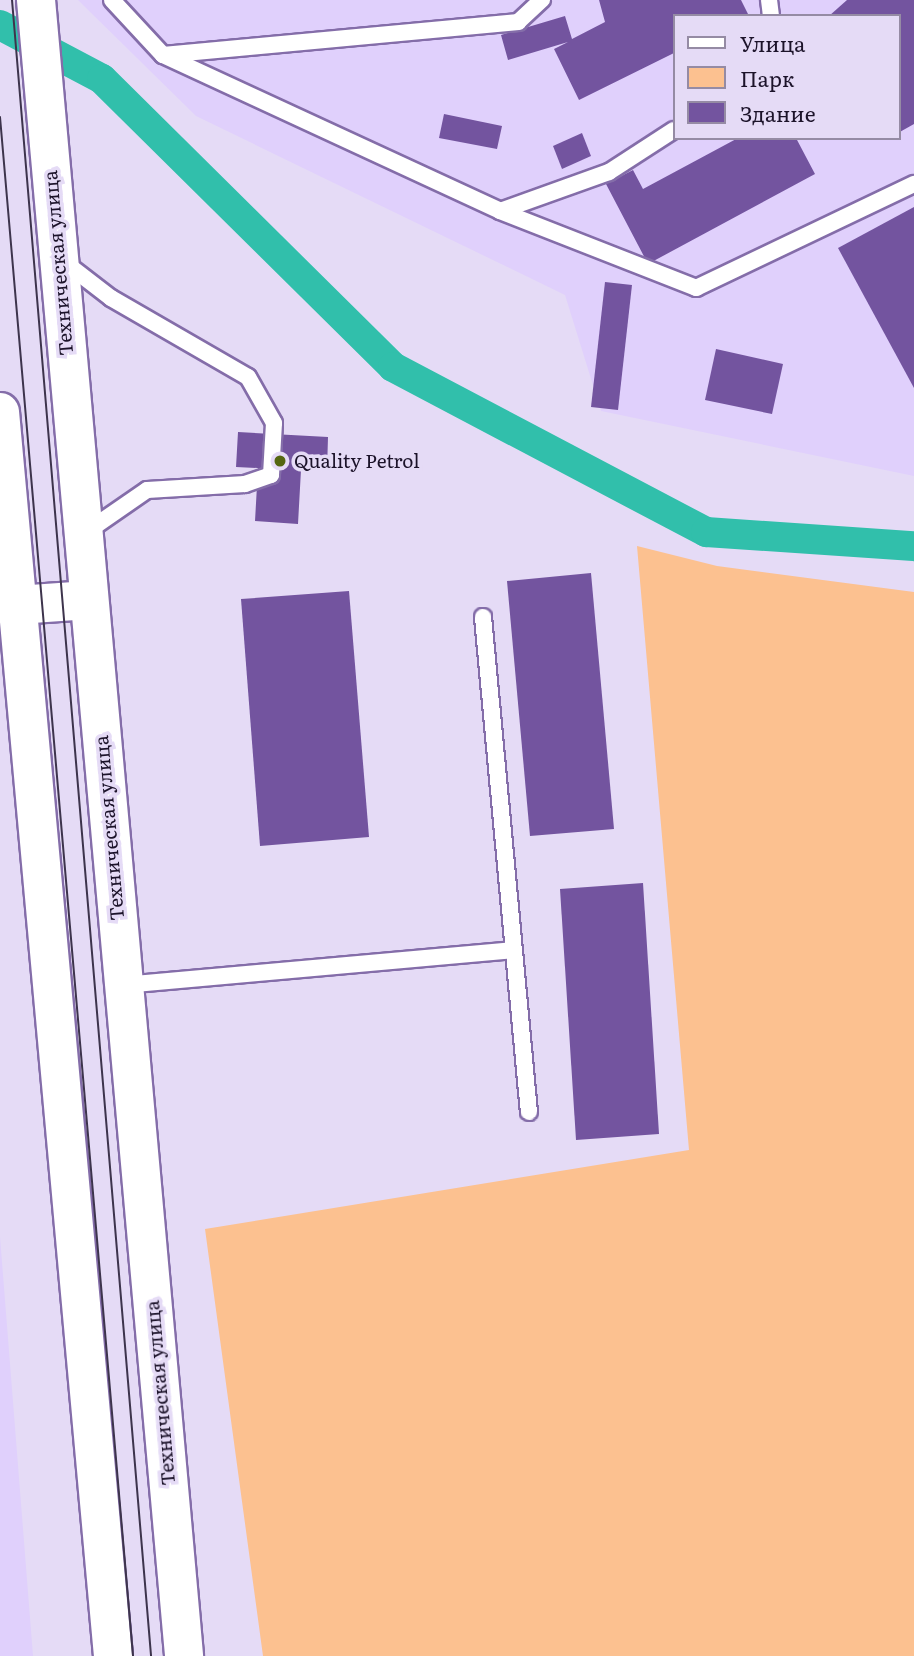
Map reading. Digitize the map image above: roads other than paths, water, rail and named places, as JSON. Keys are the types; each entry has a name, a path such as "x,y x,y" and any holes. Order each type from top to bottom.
{"main road":[{"name":"Техническая улица","path":"36,0 184,1656"},
{"path":"0,412 9,605 113,1656"},
{"path":"9,605 89,600"}],"lane":[{"path":"112,0 163,54 500,211 695,288 914,184"},
{"path":"163,54 518,22 542,0"},
{"path":"124,13 145,11"},
{"path":"500,211 610,172 673,131"},
{"path":"58,257 111,298 248,377 274,423 271,475 245,484 147,490 83,534"},
{"path":"483,617 528,1112"},
{"path":"123,985 512,950"}],"waterway":[{"path":"0,25 102,79 393,367 706,532 914,546"}],"tram line":[{"path":"12,0 151,1656"},
{"path":"0,117 133,1656"}],"place":[{"name":"Quality Petrol","path":"280,461"}]}
